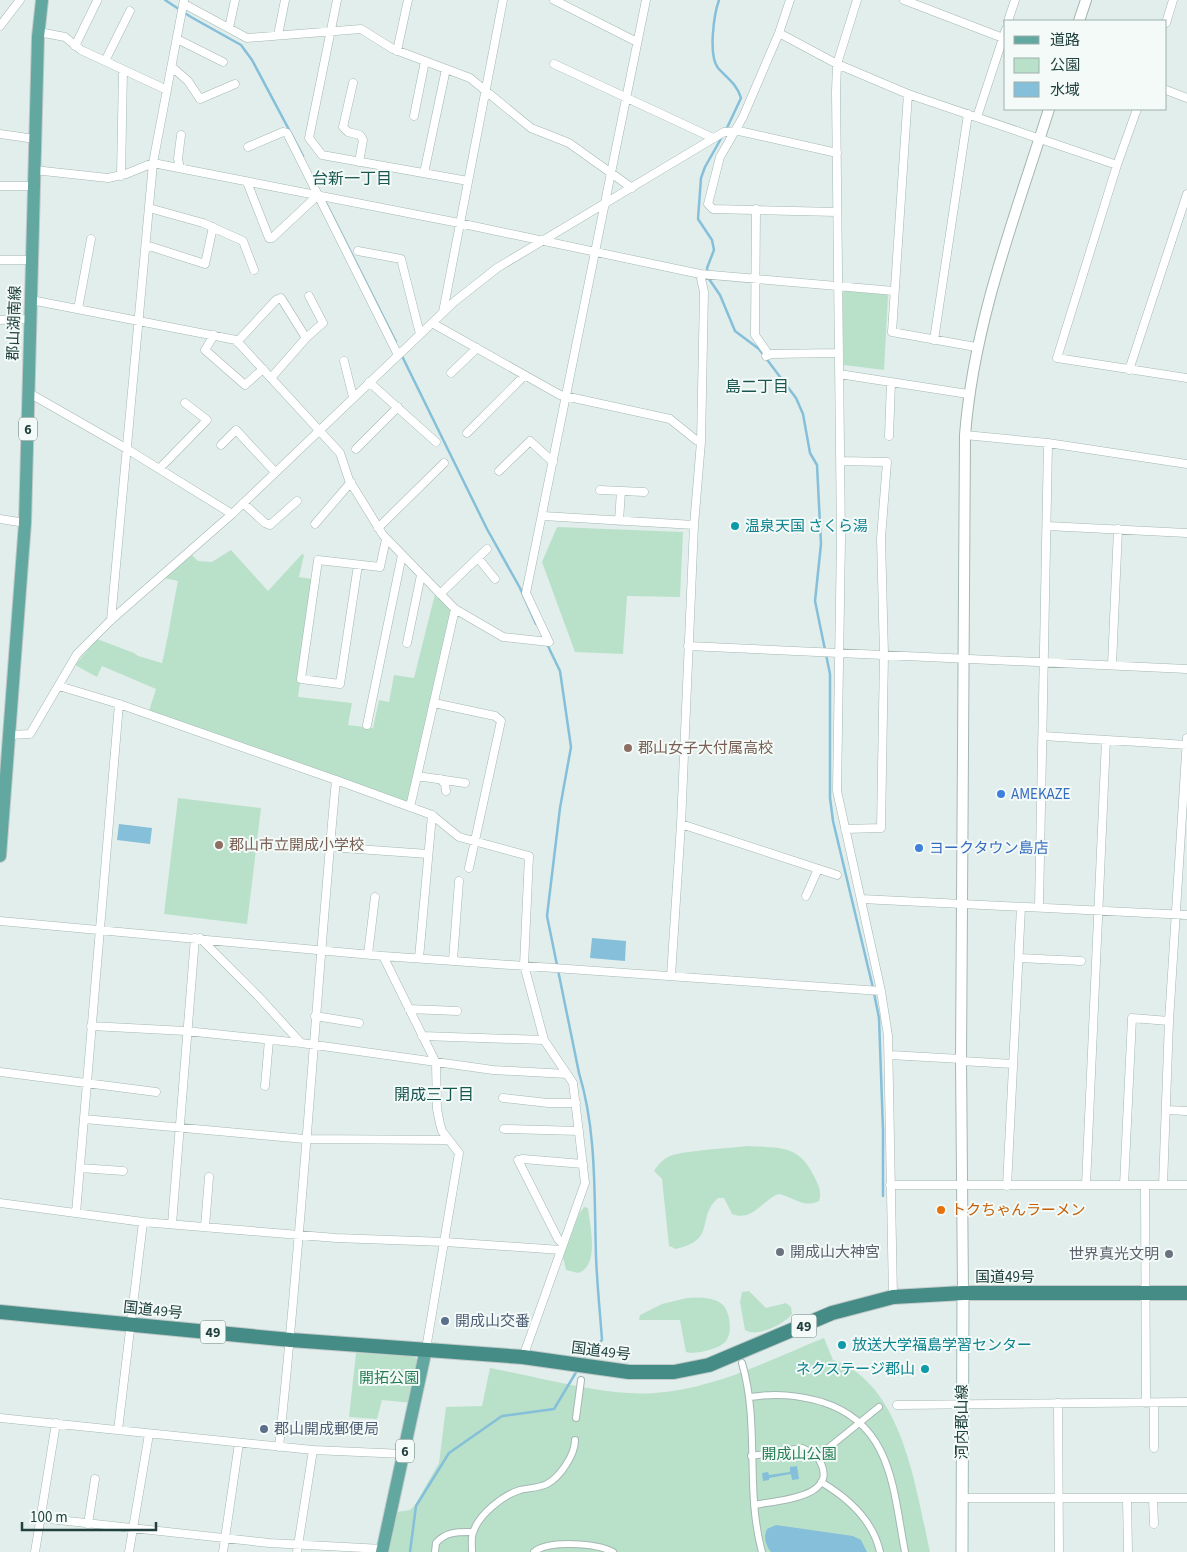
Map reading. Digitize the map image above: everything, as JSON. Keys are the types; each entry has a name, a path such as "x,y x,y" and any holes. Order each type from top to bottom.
{"highway":[{"name":"国道49号","path":"0,1312 291,1340 523,1357 630,1372 674,1372 709,1365 832,1313 893,1297 963,1293 1187,1293"}],"main road":[{"name":"郡山湖南線","path":"0,856 24,523 35,139 42,0"},
{"name":"河内郡山線","path":"962,1552 963,1293"},
{"name":"6","path":"383,1551 426,1349"}],"street":[{"path":"1,22 20,0"},
{"path":"229,28 235,0"},
{"path":"278,36 285,0"},
{"path":"337,0 309,138 322,155 468,180"},
{"path":"398,51 408,0"},
{"path":"443,312 503,0"},
{"path":"554,0 638,42"},
{"path":"31,300 214,335 237,342 320,428 340,453 351,482 386,539 455,609 503,637 549,642 526,593 646,0"},
{"path":"790,0 779,33 743,117 720,157 708,204 713,209 837,212"},
{"path":"857,0 837,64 838,374 841,461 841,654 837,791 881,991 890,1055 890,1185 893,1297"},
{"path":"904,0 1003,38"},
{"path":"1008,20 1015,0"},
{"path":"1079,20 1086,0"},
{"path":"1167,20 1173,0"},
{"path":"75,46 97,1"},
{"path":"111,620 153,163 184,2 248,38 361,29 398,51 470,78 531,128 569,143 632,188"},
{"path":"105,61 130,11"},
{"path":"39,32 63,36 75,46 167,90"},
{"path":"779,33 837,64 908,94 1040,140 1117,164"},
{"path":"977,117 1004,35"},
{"path":"177,39 222,62"},
{"path":"414,116 425,61"},
{"path":"554,64 713,138"},
{"path":"172,67 188,81 200,99 235,84"},
{"path":"424,173 446,69"},
{"path":"120,176 123,70"},
{"path":"353,83 343,127 348,132 360,135 363,140 359,162"},
{"path":"1167,90 1187,98"},
{"path":"908,94 892,332 976,347"},
{"path":"963,1293 961,1060 965,435 968,394 976,347 992,284 1049,110"},
{"path":"1137,110 1117,164 1057,358 1187,378"},
{"path":"934,340 968,114"},
{"path":"9,735 30,734 77,654 111,620 232,514 398,354 479,281 543,240 724,132 734,131 836,154"},
{"path":"248,147 283,132 287,133 398,354"},
{"path":"0,134 35,139"},
{"path":"180,168 178,159 181,135"},
{"path":"34,170 108,178 120,176 153,163 543,240 700,274 894,291"},
{"path":"247,182 270,238 318,196"},
{"path":"0,186 34,186"},
{"path":"1129,370 1187,194"},
{"path":"149,208 213,227 243,241 254,270"},
{"path":"756,209 755,334 768,355 838,353"},
{"path":"146,245 205,264 213,227"},
{"path":"78,309 91,239"},
{"path":"358,251 401,259 420,334"},
{"path":"0,260 32,260"},
{"path":"671,976 682,824 694,525 701,442 704,292 700,274"},
{"path":"271,378 306,338 323,323 309,296"},
{"path":"237,342 276,300 281,298 306,338"},
{"path":"0,320 31,319"},
{"path":"432,323 524,376 566,397 670,419 701,442"},
{"path":"214,335 205,350 245,385 263,369"},
{"path":"451,373 477,348"},
{"path":"344,361 353,397"},
{"path":"838,374 968,394"},
{"path":"467,433 524,376"},
{"path":"369,382 436,442"},
{"path":"889,436 891,382"},
{"path":"29,393 127,449 232,514"},
{"path":"159,469 207,420 185,403"},
{"path":"356,449 398,407"},
{"path":"221,445 236,430 275,472"},
{"path":"965,435 1048,443 1187,464"},
{"path":"499,471 530,441 553,462"},
{"path":"1039,908 1048,443"},
{"path":"841,461 887,462 881,538 884,655 881,828 844,829"},
{"path":"378,528 444,463"},
{"path":"315,524 351,482"},
{"path":"600,490 644,492"},
{"path":"619,521 620,491"},
{"path":"243,503 265,524 270,525 297,502"},
{"path":"543,516 694,525"},
{"path":"0,519 24,523"},
{"path":"1047,526 1187,533"},
{"path":"1112,665 1118,529"},
{"path":"358,565 340,684 301,679 318,560 380,567 386,539"},
{"path":"440,594 487,549"},
{"path":"367,725 402,555"},
{"path":"478,558 495,579"},
{"path":"406,643 421,575"},
{"path":"410,807 455,609"},
{"path":"688,646 841,654 963,657 1044,663 1187,669"},
{"path":"59,686 119,704 336,780 432,815 460,837 528,856 524,965 544,1040 573,1083 585,1183 523,1357"},
{"path":"434,703 495,716 501,721 468,868"},
{"path":"76,1213 119,704"},
{"path":"1043,736 1187,745"},
{"path":"1162,1185 1169,1021 1187,738"},
{"path":"1086,1185 1106,740"},
{"path":"417,776 465,783"},
{"path":"440,779 445,784 446,791"},
{"path":"279,1447 291,1340 312,1045 336,780"},
{"path":"418,958 432,815"},
{"path":"682,824 837,875"},
{"path":"330,846 428,854"},
{"path":"806,896 818,868"},
{"path":"453,960 459,881"},
{"path":"368,954 375,897"},
{"path":"861,899 1187,915"},
{"path":"1007,1186 1020,907"},
{"path":"0,921 99,928 383,956 881,991"},
{"path":"172,1224 186,1031 197,938"},
{"path":"197,938 258,996 300,1043"},
{"path":"383,956 436,1063 437,1109 442,1131 459,1153 426,1349"},
{"path":"1019,958 1081,961"},
{"path":"410,1009 457,1011"},
{"path":"315,1016 358,1023"},
{"path":"1124,1185 1132,1018 1169,1021"},
{"path":"91,1026 186,1031 300,1043 493,1070 567,1074"},
{"path":"422,1036 544,1040"},
{"path":"265,1086 269,1040"},
{"path":"890,1055 1012,1064"},
{"path":"0,1072 156,1092"},
{"path":"503,1098 548,1103 576,1103"},
{"path":"1166,1110 1187,1111"},
{"path":"84,1119 179,1126 305,1139 449,1140"},
{"path":"504,1129 579,1131"},
{"path":"562,1247 518,1160 583,1164"},
{"path":"80,1168 123,1171"},
{"path":"205,1227 208,1177"},
{"path":"890,1185 1187,1185"},
{"path":"1145,1185 1146,1294 1150,1403 1154,1448"},
{"path":"0,1203 143,1222 299,1235 562,1247"},
{"path":"118,1430 143,1222"},
{"path":"742,1363 750,1397 754,1505 762,1552"},
{"path":"576,1418 581,1380"},
{"path":"750,1397 770,1394 797,1395 836,1407 859,1422 877,1444 887,1464 896,1493 906,1552"},
{"path":"897,1405 1187,1402"},
{"path":"1058,1403 1059,1552"},
{"path":"817,1457 879,1407"},
{"path":"0,1418 279,1447 404,1454"},
{"path":"34,1552 56,1423"},
{"path":"129,1552 149,1434"},
{"path":"472,1552 472,1532 489,1510 501,1499 518,1491 546,1485 555,1477 572,1455 575,1440"},
{"path":"222,1552 239,1443"},
{"path":"751,1456 802,1448 812,1452 817,1457 822,1471 821,1482 815,1491 806,1495 754,1505"},
{"path":"298,1549 313,1450"},
{"path":"88,1524 95,1479"},
{"path":"821,1482 839,1494 861,1514 876,1536 880,1552"},
{"path":"962,1498 1187,1498"},
{"path":"1128,1498 1128,1552"},
{"path":"1153,1498 1154,1524"},
{"path":"40,1518 133,1530 269,1543 298,1549 383,1551"},
{"path":"435,1552 436,1543 443,1536 453,1532 472,1532"},
{"path":"268,1552 269,1543"},
{"path":"534,1552 549,1544 593,1545 613,1552"}],"green space":[{"path":"846,290 887,294 888,296 884,370 844,365 842,294"},
{"path":"557,527 683,532 680,597 627,596 623,654 575,652 542,562"},
{"path":"231,550 268,591 302,554 304,555 299,577 312,579 297,682 300,683 298,697 352,703 348,725 373,728 379,700 389,702 394,675 414,678 435,594 452,612 408,802 405,803 325,772 149,711 156,689 102,666 97,677 75,665 97,639 138,656 162,663 178,581 164,578 192,555 198,561 212,562"},
{"path":"178,798 261,808 247,924 164,914"},
{"path":"747,1146 779,1148 795,1153 809,1167 815,1178 820,1190 819,1201 808,1204 778,1194 751,1213 739,1216 732,1214 724,1198 718,1198 711,1206 702,1234 697,1240 676,1249 669,1246 662,1179 654,1171 657,1167 673,1155 692,1151"},
{"path":"584,1207 588,1208 592,1245 589,1262 585,1269 578,1273 566,1270 563,1257 579,1214"},
{"path":"749,1291 766,1308 786,1303 791,1307 792,1314 783,1322 770,1329 756,1332 745,1330 740,1302 742,1292"},
{"path":"687,1298 710,1299 725,1307 729,1316 730,1327 728,1337 724,1343 716,1348 695,1353 686,1352 680,1320 639,1320 640,1315 662,1304"},
{"name":"開成山公園","path":"824,1338 833,1360 857,1372 876,1391 891,1415 912,1470 930,1552 388,1552 397,1512 410,1510 415,1505 439,1463 446,1407 482,1406 490,1368 595,1389 616,1392 655,1393 699,1386 720,1380"},
{"name":"開拓公園","path":"356,1353 413,1356 419,1361 412,1403 382,1400 377,1419 349,1417"}],"water":[{"path":"119,824 152,828 150,844 117,840"},
{"path":"592,938 626,941 625,961 590,958"},
{"path":"797,1466 799,1479 792,1480 791,1474 763,1481 762,1473 768,1472 769,1475 790,1472 790,1467"},
{"path":"776,1525 853,1536 861,1540 867,1552 771,1552 766,1544 765,1535 767,1529"}],"waterway":[{"path":"165,0 241,45 252,60 303,156"},
{"path":"719,0 715,15 713,54 718,68 734,85 741,98 726,130"},
{"path":"723,135 701,178 698,219 712,240 714,250 707,268 709,279 720,295 735,331 759,349 796,398 803,414 810,453 817,465 821,544 815,601 830,674 830,798 833,821 873,988"},
{"path":"324,199 396,342"},
{"path":"401,354 487,529 520,588 536,624"},
{"path":"547,644 560,671 571,747 560,808 547,916 585,1095 594,1164 596,1266 602,1340 583,1360"},
{"path":"874,993 879,1018 883,1196"},
{"path":"410,1552 416,1506 449,1453 502,1416 554,1409 578,1369"}],"place":[{"name":"温泉天国 さくら湯","path":"735,526"},
{"name":"郡山女子大付属高校","path":"628,748"},
{"name":"AMEKAZE","path":"1001,794"},
{"name":"郡山市立開成小学校","path":"219,845"},
{"name":"ヨークタウン島店","path":"919,848"},
{"name":"トクちゃんラーメン","path":"941,1210"},
{"name":"開成山大神宮","path":"780,1252"},
{"name":"世界真光文明","path":"1169,1254"},
{"name":"開成山交番","path":"445,1321"},
{"name":"放送大学福島学習センター","path":"842,1345"},
{"name":"ネクステージ郡山","path":"925,1369"},
{"name":"郡山開成郵便局","path":"264,1429"}],"district":[{"name":"台新一丁目","path":"352,178"},
{"name":"島二丁目","path":"757,386"},
{"name":"開成三丁目","path":"434,1094"}]}
